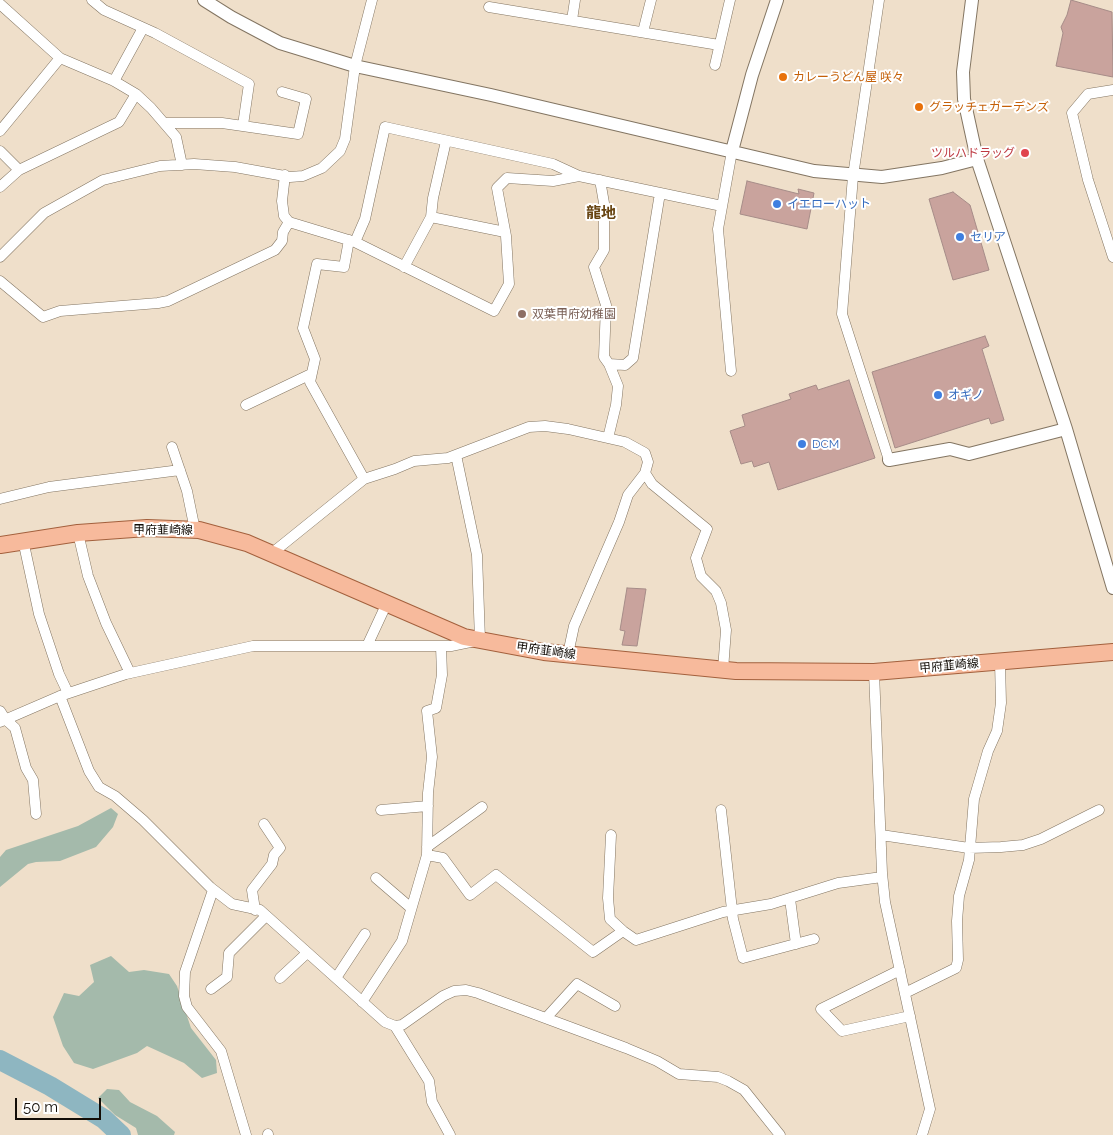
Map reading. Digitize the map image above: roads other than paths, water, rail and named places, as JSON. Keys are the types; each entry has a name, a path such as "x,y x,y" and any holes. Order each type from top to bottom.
{"main road":[{"name":"甲府韮崎線","path":"0,546 22,540 147,528 196,530 247,544 442,629 480,640 568,654 723,670 794,673 874,672 1113,652"}],"street":[{"path":"92,0 104,10 143,28 248,84 243,125"},
{"path":"204,0 230,17 280,43 355,66 491,95 780,164 854,176 882,177 910,175 977,159"},
{"path":"0,256 44,213 103,180 160,166 182,165 235,167 303,176 312,173 332,160 340,151 345,139 355,66 372,0"},
{"path":"572,20 575,0"},
{"path":"643,32 651,0"},
{"path":"715,65 730,0"},
{"path":"731,371 718,229 732,151 752,75 777,0"},
{"path":"879,0 854,176 842,314 889,460 950,449 969,454 1066,429"},
{"path":"972,0 963,72 964,99 977,159 1066,429 1113,588"},
{"path":"0,4 60,58 114,81 136,94 176,137 182,165"},
{"path":"489,7 720,45"},
{"path":"114,81 143,28"},
{"path":"0,131 60,58"},
{"path":"1113,90 1088,94 1072,114 1091,189 1113,257"},
{"path":"165,123 243,125 298,134 306,99 282,92"},
{"path":"0,187 19,170 119,122 136,94"},
{"path":"364,479 310,382 315,359 303,328 317,264 344,267 352,241 365,219 386,127 552,164 579,176 722,206"},
{"path":"404,267 431,216 433,198 446,141"},
{"path":"0,151 19,170"},
{"path":"285,175 282,201 284,216 288,222 352,241 494,311 509,284 505,232 498,188 507,178 553,181 579,176"},
{"path":"600,180 604,203 604,250 594,267 606,305 604,357 618,386 616,405 608,438"},
{"path":"609,364 625,365 633,358 660,193"},
{"path":"431,216 505,232"},
{"path":"0,281 43,317 60,311 158,303 275,250 282,241 282,232 288,222"},
{"path":"246,405 311,374"},
{"path":"271,554 364,479 414,461 448,458 529,427 545,426 568,429 625,442 645,453 648,462 645,473 628,495 619,522 574,626 568,654"},
{"path":"172,447 188,490 196,530"},
{"path":"2,717 130,673 253,646 441,646 480,640 477,556 456,455"},
{"path":"0,498 49,487 180,470"},
{"path":"645,473 652,484 707,529 707,534 697,550 696,558 701,576 716,592 721,602 726,630 723,670"},
{"path":"78,534 88,576 106,623 130,673"},
{"path":"22,540 39,614 64,695 89,771 99,787 115,796 136,814 213,890 232,904 255,910 266,916 385,1022 395,1026 429,1081 432,1102 450,1135"},
{"path":"367,646 386,605"},
{"path":"362,1002 402,940 427,851 432,757 427,711 436,708 442,675 441,646"},
{"path":"905,993 956,968 958,960 956,921 959,896 969,860 974,799 988,751 997,731 1001,704 1000,662"},
{"path":"874,672 882,877 930,1109 922,1135"},
{"path":"2,717 15,728 26,768 32,780 36,814"},
{"path":"381,810 428,806"},
{"path":"427,851 482,806"},
{"path":"721,810 732,911 744,958 814,939"},
{"path":"881,835 969,848 1024,845 1041,839 1073,821 1099,810"},
{"path":"255,910 252,890 272,864 274,855 280,848 264,824"},
{"path":"611,835 608,898 610,919 636,940 732,911 790,899 838,883 882,877"},
{"path":"427,851 443,858 470,895 496,876 592,952 623,931"},
{"path":"376,878 411,908"},
{"path":"213,890 185,972 184,996 188,1007 221,1052 246,1135"},
{"path":"790,899 796,944"},
{"path":"211,989 227,977 229,953 266,916"},
{"path":"336,978 365,934"},
{"path":"280,978 307,953"},
{"path":"900,970 821,1010 842,1031 910,1016"},
{"path":"546,1018 577,984 615,1006"},
{"path":"395,1026 411,1020 443,996 466,990 658,1061 679,1074 718,1077 728,1081 744,1090 780,1135"}],"waterway":[{"path":"0,1060 50,1086 104,1119 121,1135"}],"place":[{"name":"カレーうどん屋 咲々","path":"783,77"},
{"name":"グラッチェガーデンズ","path":"919,107"},
{"name":"ツルハドラッグ","path":"1025,153"},
{"name":"イエローハット","path":"777,204"},
{"name":"セリア","path":"960,237"},
{"name":"双葉甲府幼稚園","path":"522,314"},
{"name":"オギノ","path":"938,395"},
{"name":"DCM","path":"802,444"}],"district":[{"name":"龍地","path":"601,213"}]}
